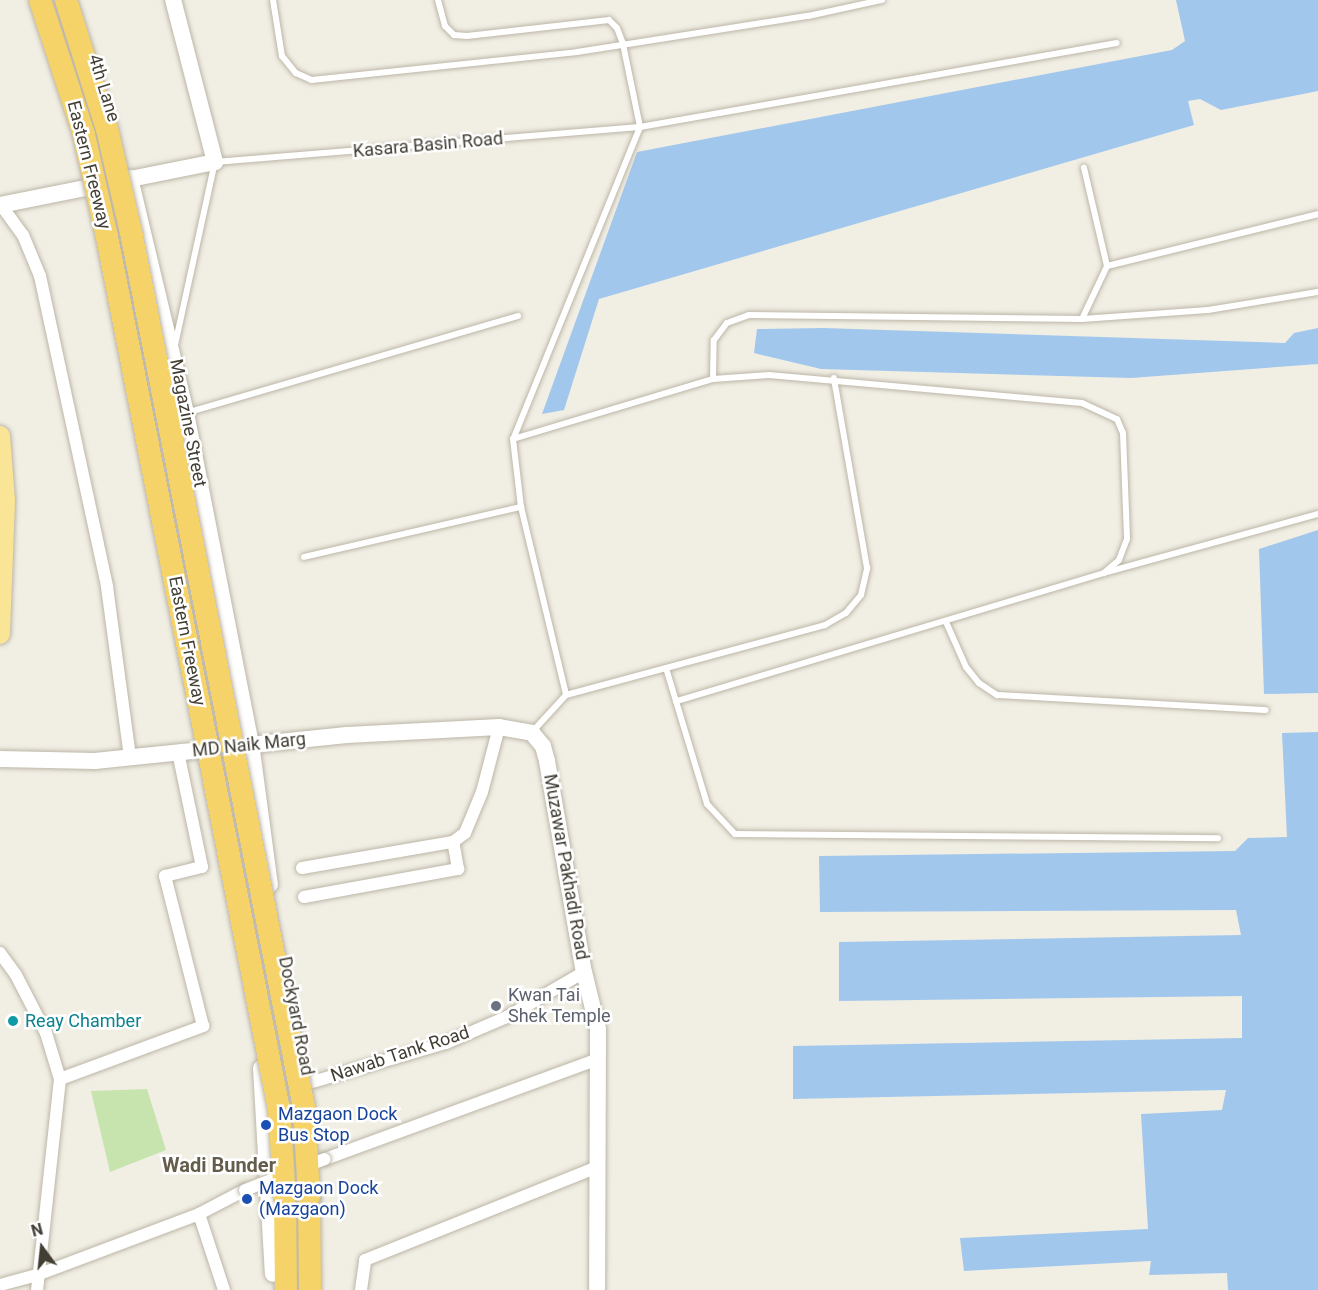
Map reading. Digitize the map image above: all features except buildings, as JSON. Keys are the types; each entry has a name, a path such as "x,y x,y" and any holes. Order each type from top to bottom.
{"highway":[{"name":"Eastern Freeway","path":"40,0 84,135 108,237 279,1110 279,1286"},
{"name":"Eastern Freeway","path":"66,0 107,129 131,232 303,1107 310,1290"}],"main road":[{"path":"0,436 5,501 0,634"}],"street":[{"path":"31,0 54,67 86,188 263,1080 268,1184 279,1286"},
{"name":"4th Lane","path":"77,0 129,177 174,353"},
{"name":"Magazine Street","path":"173,0 216,162"},
{"path":"130,758 107,587 40,276 23,235 0,205 129,177 216,162"},
{"name":"Magazine Street","path":"174,353 251,743"},
{"path":"302,868 453,842 465,833 482,792 499,728 532,733"},
{"name":"MD Naik Marg","path":"0,759 130,758 251,743 499,728"},
{"name":"Muzawar Pakhadi Road","path":"532,733 543,746 547,761 584,972 598,1029 596,1060 597,1290"},
{"name":"Dockyard Road","path":"251,743 271,889 309,1083 320,1162 321,1290"},
{"path":"60,1079 203,1026 165,876 202,867 178,752"},
{"path":"304,897 458,869 453,842"},
{"path":"0,953 16,975 46,1033 60,1079 37,1290"},
{"name":"Nawab Tank Road","path":"309,1083 446,1043 507,1017 584,972"},
{"path":"0,1285 37,1275 199,1214 245,1191 596,1060"},
{"path":"268,1184 320,1162"},
{"path":"361,1290 365,1260 597,1167"},
{"path":"199,1214 224,1290"}],"lane":[{"path":"273,0 282,56 296,73 312,80 623,44 808,16 882,0"},
{"path":"438,0 440,15 454,34 467,36 602,18 617,28 623,44 640,127 513,439 521,507 566,695"},
{"name":"Kasara Basin Road","path":"216,162 640,127 1117,43"},
{"name":"Magazine Street","path":"174,353 216,162"},
{"path":"1082,319 1107,266 1084,168"},
{"path":"1107,266 1318,214"},
{"path":"713,379 714,340 727,323 750,315 1082,319 1208,310 1318,292"},
{"path":"186,413 518,315"},
{"path":"513,439 713,379 769,375 834,378 1082,403 1117,419 1123,433 1127,539 1119,560 1104,573"},
{"path":"532,733 566,695 825,626 846,614 861,595 867,568 834,378"},
{"path":"304,557 521,507"},
{"path":"676,701 1104,573 1318,513"},
{"path":"946,622 966,667 979,683 997,695 1266,710"},
{"path":"666,668 707,804 735,834 1218,838"}],"green space":[{"path":"147,1089 166,1150 110,1172 91,1091"}],"water":[{"path":"1176,0 1318,0 1318,91 1221,110 1200,99 1188,101 1194,125 599,299 564,410 542,414 637,152 1172,50 1185,41"},
{"path":"823,328 1285,343 1294,333 1318,328 1318,364 1131,378 821,369 754,353 757,329"},
{"path":"1318,530 1318,693 1264,694 1259,549"},
{"path":"1318,732 1318,1290 1228,1290 1227,1273 1149,1275 1151,1261 964,1271 960,1238 1148,1229 1141,1114 1222,1110 1226,1090 793,1099 793,1046 1242,1038 1242,996 839,1001 839,942 1241,935 1236,910 820,912 819,856 1235,851 1248,838 1287,837 1282,733"}],"place":[{"name":"Kwan Tai Shek Temple","path":"496,1006"},
{"name":"Reay Chamber","path":"13,1021"},
{"name":"Mazgaon Dock Bus Stop","path":"266,1125"},
{"name":"Mazgaon Dock (Mazgaon)","path":"247,1199"}],"district":[{"name":"Wadi Bunder","path":"219,1165"}]}
